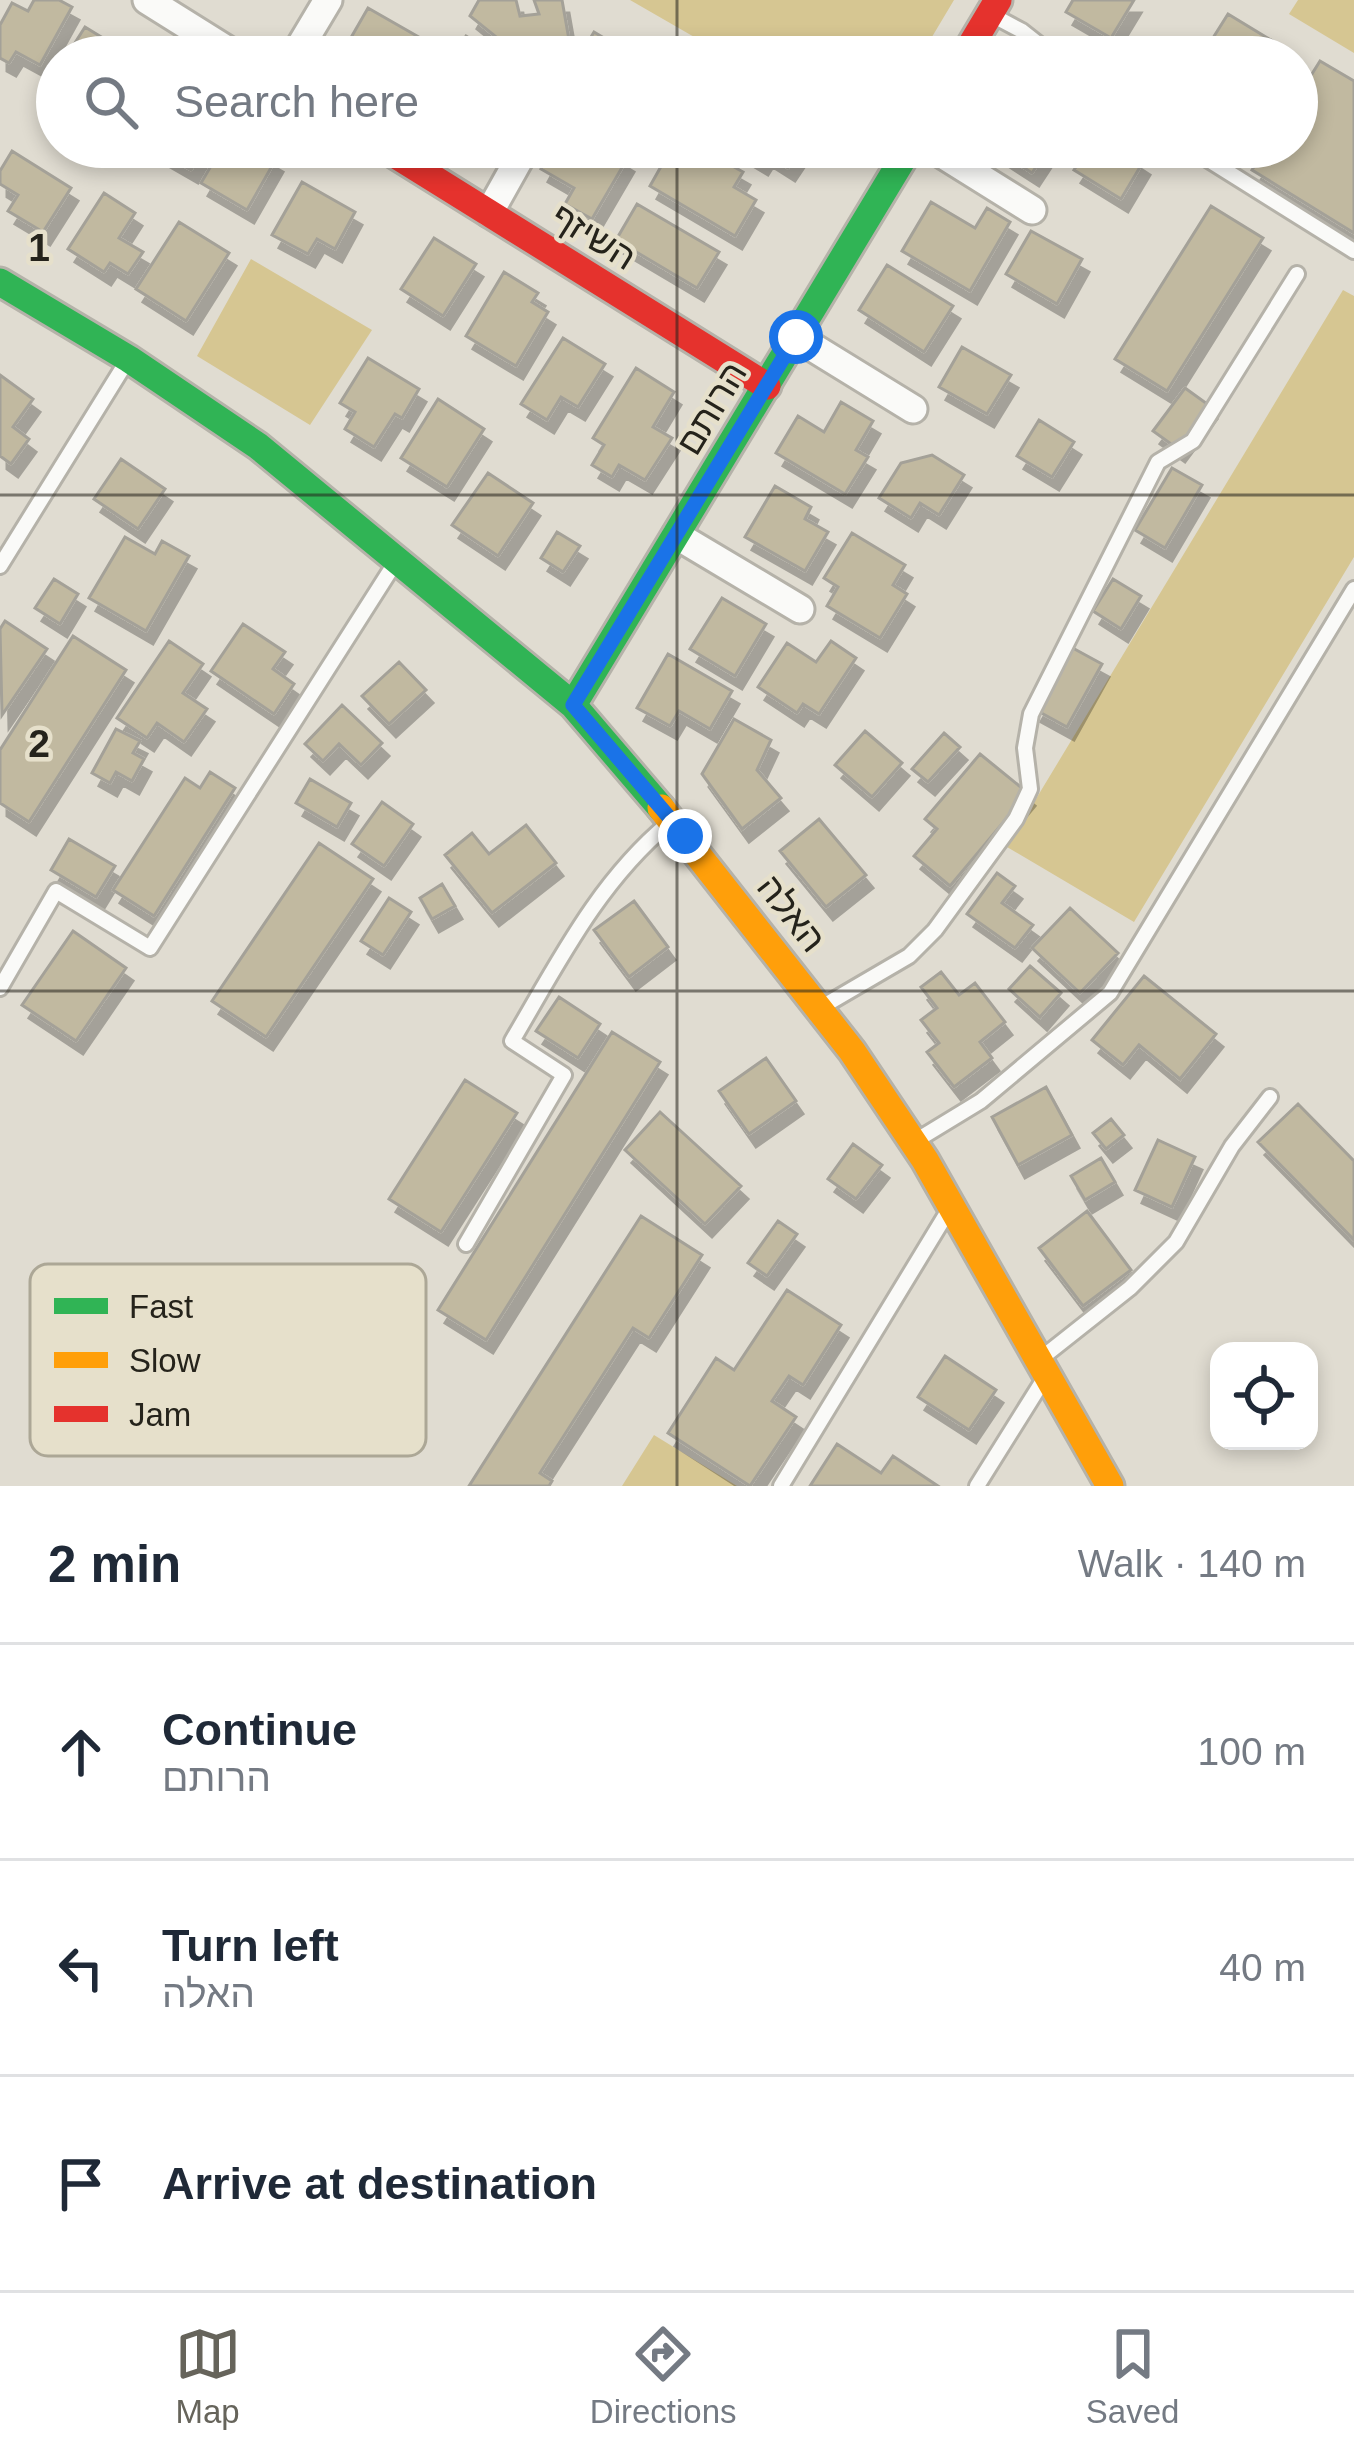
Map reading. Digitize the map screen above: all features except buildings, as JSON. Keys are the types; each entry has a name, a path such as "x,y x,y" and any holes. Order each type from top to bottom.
{"street":[{"path":"147,0 204,36"},
{"path":"307,36 328,0"},
{"path":"977,36 994,7"},
{"name":"השיזף","path":"416,168 767,386"},
{"path":"488,213 514,168"},
{"name":"הרותם","path":"573,705 897,168"},
{"path":"965,168 1032,210"},
{"name":"האלה","path":"0,282 129,359 258,446 573,705 820,1008 913,1143 1110,1486"},
{"path":"796,337 913,409"},
{"path":"676,536 800,609"}],"lane":[{"path":"994,7 1027,36"},
{"path":"1222,168 1354,251"},
{"path":"820,1008 909,956 935,930 1016,818 1030,789 1024,748 1031,714 1158,462 1192,441 1297,274"},
{"path":"0,566 129,359"},
{"path":"0,988 56,891 150,949 398,559"},
{"path":"913,1143 981,1101 1110,993 1354,590"},
{"path":"466,1244 564,1075 512,1041 597,897 641,846 671,820"},
{"path":"976,1486 1043,1367 1176,1241 1232,1146 1270,1096"},
{"path":"781,1486 952,1206"}],"shaded area":[{"path":"630,0 954,0 933,36 693,36"},
{"path":"1298,0 1354,0 1354,53 1289,14"},
{"path":"251,259 372,330 310,425 197,356"},
{"path":"1343,290 1354,296 1354,557 1134,922 1007,847"},
{"path":"654,1435 737,1486 622,1486"}],"traffic: fast":[{"path":"573,705 897,168"},
{"path":"0,282 129,359 258,446 573,705 661,808"}],"traffic: slow":[{"path":"661,808 852,1051 925,1160 1110,1486"}],"traffic: jam":[{"path":"977,36 998,0"},
{"path":"417,168 767,386"}],"route":[{"path":"685,836 573,705 796,337"}]}
